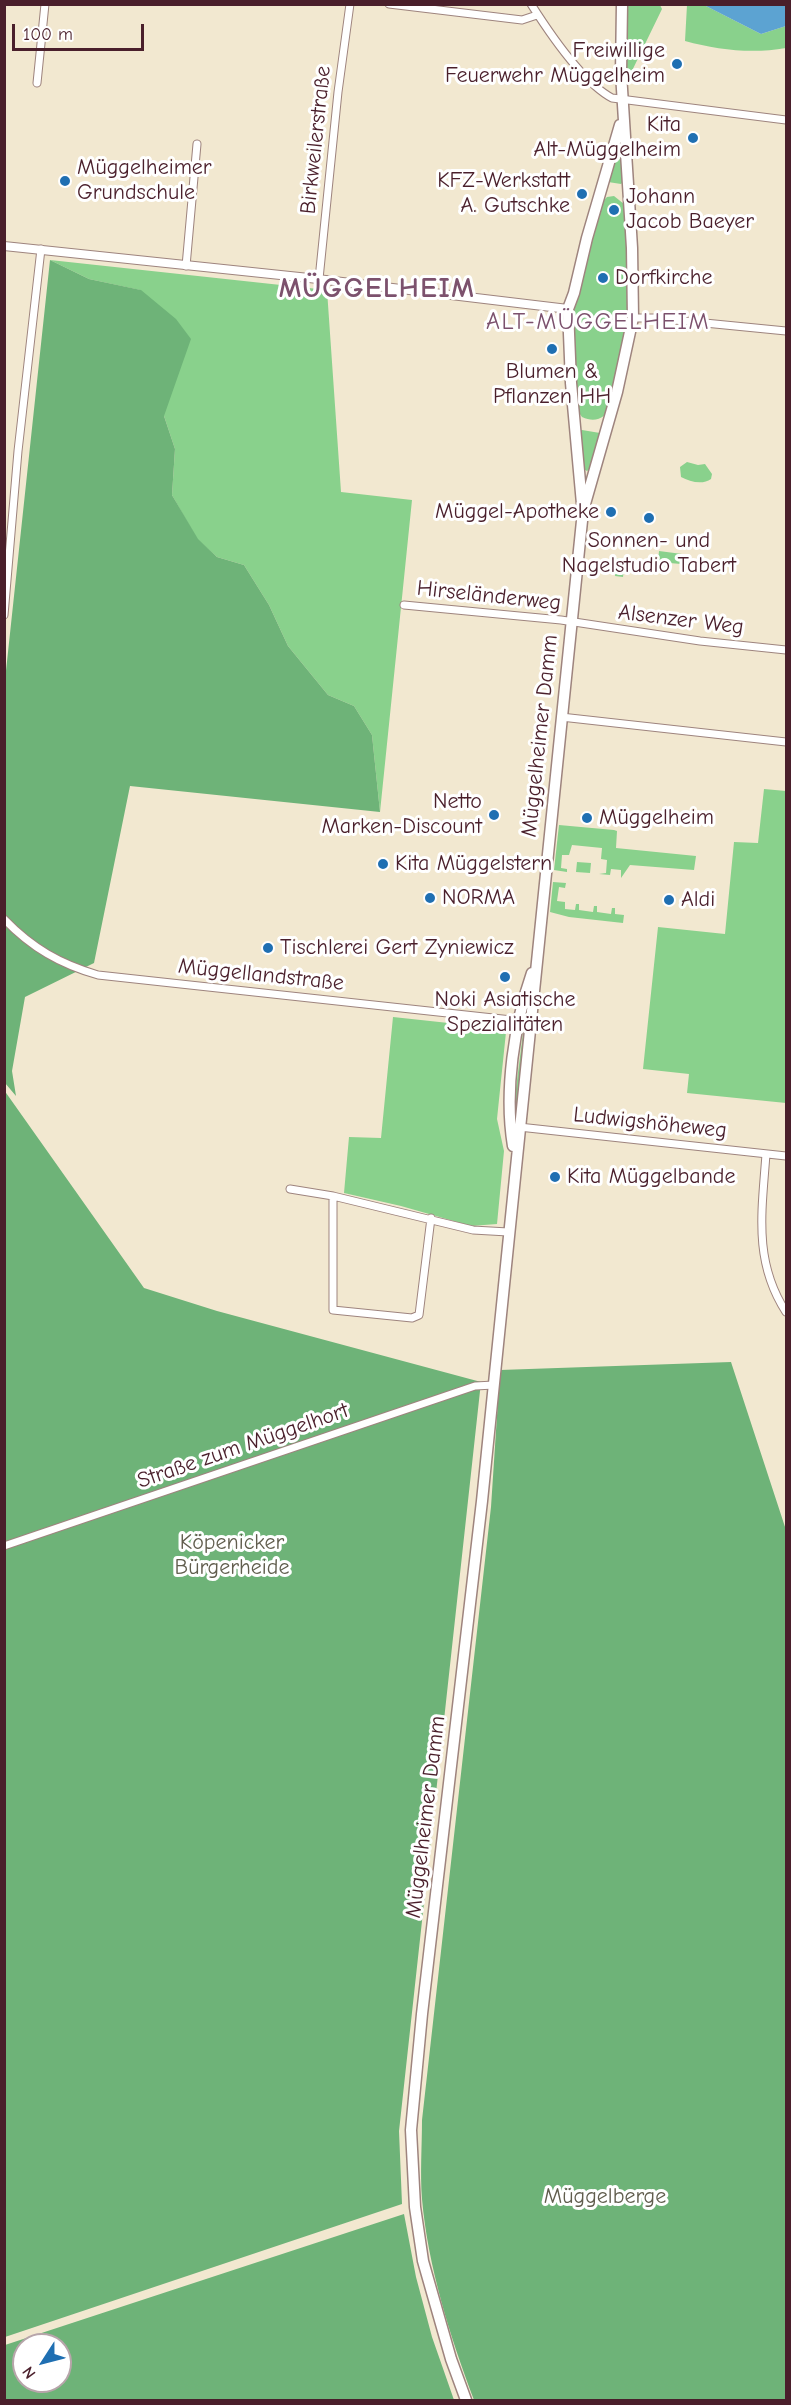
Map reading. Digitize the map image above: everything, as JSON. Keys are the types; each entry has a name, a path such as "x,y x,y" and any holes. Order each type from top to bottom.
{"main road":[{"path":"583,511 620,381 633,318 632,248 622,101 622,4"},
{"path":"583,511 571,383 568,309 623,117"},
{"name":"Müggelheimer Damm","path":"515,1126 530,1022 583,511"},
{"name":"Müggelheimer Damm","path":"466,2400 451,2359 423,2261 415,2207 411,2130 422,2014 494,1385 516,1160 515,1126 510,1097 518,1021 524,994 535,964"}],"street":[{"path":"37,83 45,4"},
{"name":"Birkweilerstraße","path":"319,279 338,92 350,4"},
{"path":"390,4 522,20 537,15"},
{"path":"531,4 560,47 595,86 612,98 786,120"},
{"path":"186,266 197,144"},
{"path":"4,246 319,279 568,309"},
{"path":"4,615 17,461 41,249"},
{"path":"633,318 786,331"},
{"name":"Hirseländerweg","path":"404,605 571,622"},
{"name":"Alsenzer Weg","path":"571,622 786,651"},
{"path":"561,717 786,742"},
{"name":"Müggellandstraße","path":"4,919 39,950 75,968 98,975 530,1022"},
{"name":"Ludwigshöheweg","path":"515,1126 786,1156"},
{"path":"766,1154 761,1241 774,1289 786,1312"},
{"path":"290,1189 333,1196 473,1230 508,1232"},
{"path":"333,1196 333,1310 412,1318 419,1315 431,1218"},
{"name":"Straße zum Müggelhort","path":"4,1546 475,1386 494,1385"}],"green space":[{"path":"628,5 660,5 662,9 629,77 625,76"},
{"path":"687,5 704,5 761,34 786,26 786,48 761,51 735,50 685,41"},
{"path":"618,158 622,161 623,182 621,184 608,182 614,160"},
{"path":"614,196 624,204 630,298 624,349 605,415 591,420 582,417 577,410 573,319 582,267 601,203 607,197"},
{"path":"50,260 327,290 341,492 412,500 380,812 372,735 354,706 328,695 288,646 269,605 244,565 217,557 197,539 172,495 175,449 164,416 140,290 89,279"},
{"path":"50,260 89,279 141,290 176,319 191,339 164,416 175,449 172,495 198,539 217,557 244,565 269,605 288,646 328,695 354,706 372,735 380,812 130,786 94,963 25,997 12,1071 16,1096 5,1083 5,680"},
{"path":"580,431 600,433 590,469 587,471 582,468"},
{"path":"687,462 705,464 712,474 711,479 696,482 681,477 680,467"},
{"path":"659,551 682,554 681,564 658,562"},
{"path":"617,558 625,559 623,577 615,576"},
{"path":"764,789 786,791 786,1103 687,1093 689,1074 643,1069 658,927 725,934 734,842 758,843"},
{"path":"559,825 617,831 616,848 696,856 694,870 630,865 621,878 621,870 611,869 610,875 599,874 606,873 607,860 601,859 602,848 572,845 569,855 562,855 561,868 567,869 567,872 554,870"},
{"path":"577,862 591,863 590,873 576,872"},
{"path":"553,882 566,883 565,888 559,887 557,901 565,902 565,909 575,910 576,904 579,904 579,910 593,912 594,906 597,906 597,912 611,914 612,908 615,908 615,914 624,915 623,923 569,917 550,912"},
{"path":"393,1017 504,1029 506,1032 497,1119 504,1151 497,1224 471,1226 344,1193 349,1137 381,1138"},
{"path":"523,1033 517,1104 514,1104"},
{"name":"Köpenicker Bürgerheide","path":"4,1090 144,1288 217,1311 481,1382 399,2131 402,2204 5,2337"},
{"name":"Müggelberge","path":"731,1362 786,1530 786,2400 474,2400 449,2326 429,2250 421,2189 422,2120 491,1507 500,1370"},
{"path":"404,2214 416,2277 432,2337 454,2400 5,2400 5,2345 12,2343 12,2393 72,2393 72,2333 42,2333"}],"water":[{"path":"704,5 786,5 786,26 761,34"}],"place":[{"name":"Freiwillige Feuerwehr Müggelheim","path":"677,64"},
{"name":"Kita Alt-Müggelheim","path":"693,138"},
{"name":"Müggelheimer Grundschule","path":"65,181"},
{"name":"KFZ-Werkstatt A. Gutschke","path":"582,194"},
{"name":"Johann Jacob Baeyer","path":"614,210"},
{"name":"Dorfkirche","path":"603,278"},
{"name":"Blumen & Pflanzen HH","path":"552,349"},
{"name":"Müggel-Apotheke","path":"611,512"},
{"name":"Sonnen- und Nagelstudio Tabert","path":"649,518"},
{"name":"Netto Marken-Discount","path":"494,815"},
{"name":"Müggelheim","path":"587,818"},
{"name":"Kita Müggelstern","path":"383,864"},
{"name":"NORMA","path":"430,898"},
{"name":"Aldi","path":"669,900"},
{"name":"Tischlerei Gert Zyniewicz","path":"268,948"},
{"name":"Noki Asiatische Spezialitäten","path":"505,977"},
{"name":"Kita Müggelbande","path":"555,1177"}],"district":[{"name":"MÜGGELHEIM","path":"377,289"},
{"name":"ALT-MÜGGELHEIM","path":"598,322"}]}
